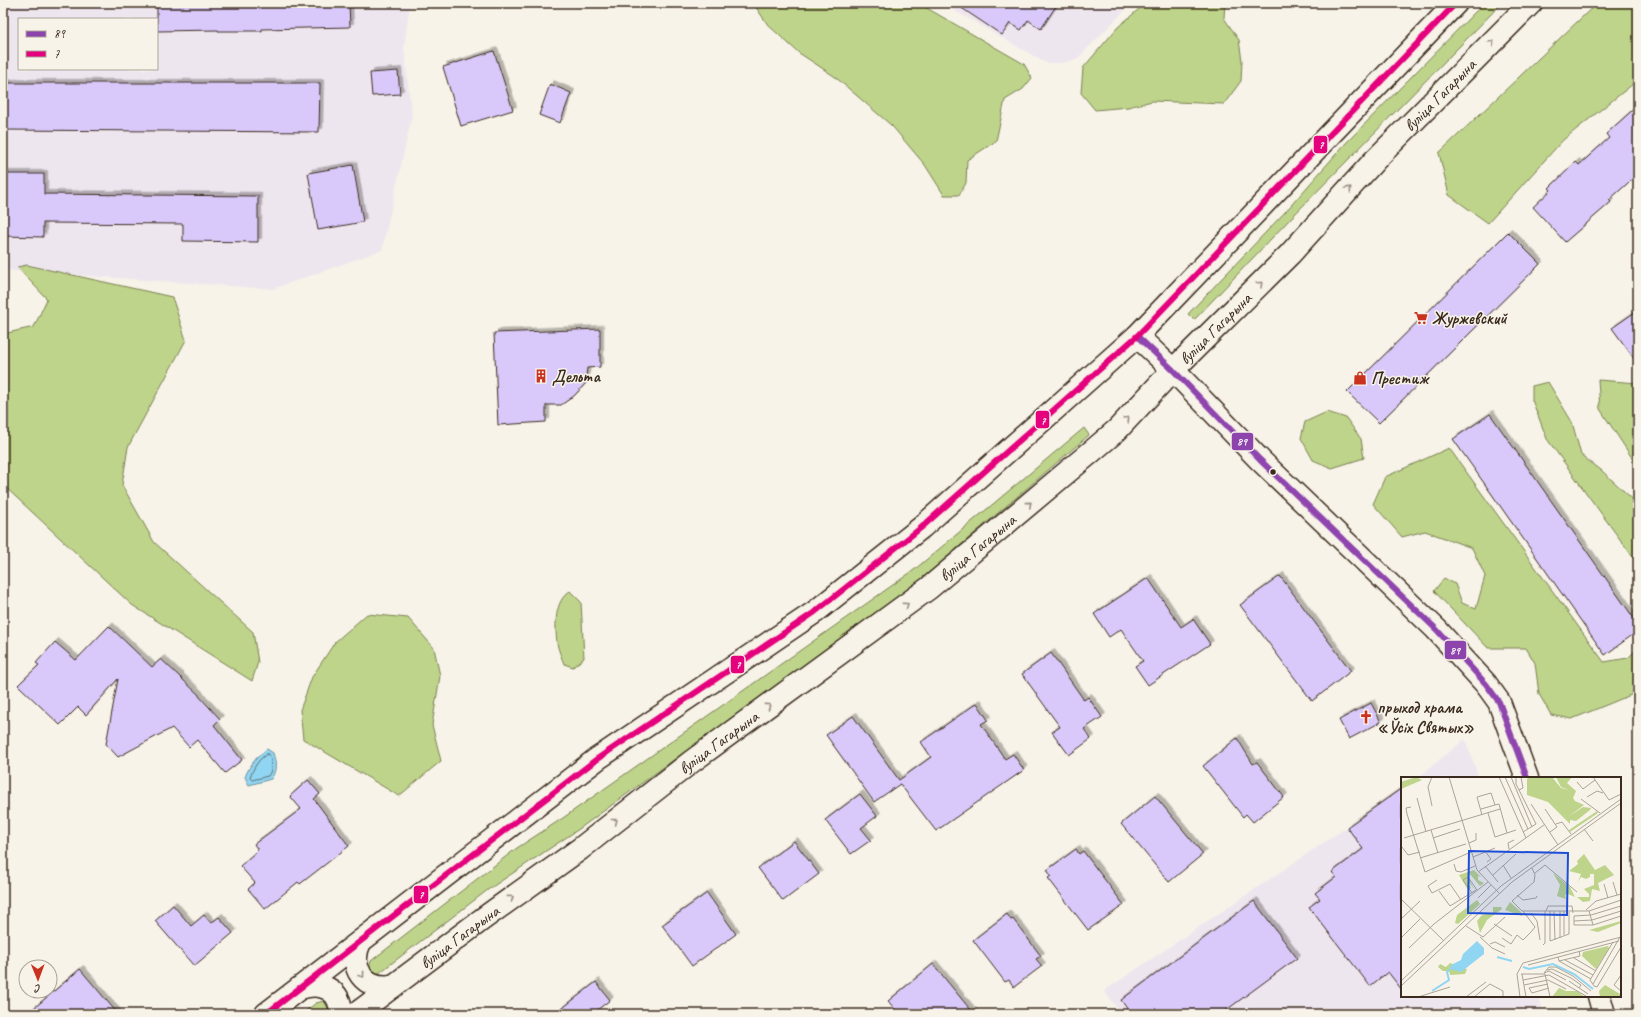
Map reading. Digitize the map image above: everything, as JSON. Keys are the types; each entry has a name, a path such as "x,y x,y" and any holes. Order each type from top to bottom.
{"main road":[{"path":"266,1014 597,759 815,612 922,527 1137,336 1456,3"},
{"name":"вуліца Гагарына","path":"356,1014 484,918 580,849 691,762 929,588 1102,443 1117,430 1173,370 1290,254 1375,160 1531,3"},
{"path":"1137,336 1173,370 1260,460 1436,629 1486,684 1500,702 1527,777"},
{"path":"360,942 356,950 355,960 357,969 362,977 376,986 393,986"},
{"path":"300,988 308,985 317,985 326,988 333,993 338,1000 341,1014"},
{"path":"1599,997 1604,1014"}],"shaded area":[{"path":"3,3 410,3 404,48 412,116 382,250 273,289 3,270"},
{"path":"941,3 1132,3 1078,58 1064,63 1046,63"},
{"path":"1465,739 1479,777 1418,777"},
{"path":"1401,789 1401,997 1538,997 1544,1014 1121,1014 1104,991 1347,827"}],"green space":[{"path":"753,3 918,3 1024,64 1032,78 1023,89 1005,100 996,141 967,160 966,183 959,195 944,195 925,165 892,126 834,76 799,53 768,25"},
{"path":"1146,3 1225,3 1224,18 1239,40 1242,61 1241,81 1224,104 1152,101 1128,107 1095,110 1081,93 1083,68 1118,27"},
{"path":"1484,3 1502,3 1289,220 1194,320 1188,314 1286,211 1345,144"},
{"path":"1597,3 1638,3 1638,80 1563,140 1488,223 1449,195 1439,153"},
{"path":"27,265 172,297 186,340 128,447 122,485 154,542 253,632 258,662 252,681 132,605 3,485 3,334 34,327 47,299 17,267"},
{"path":"1598,380 1638,383 1638,467 1600,409"},
{"path":"1548,382 1572,422 1581,455 1601,470 1638,504 1638,564 1547,439 1532,400 1532,386"},
{"path":"1327,412 1346,418 1361,439 1364,458 1332,468 1313,460 1301,438 1305,422"},
{"path":"1084,428 1089,435 920,580 579,829 489,889 379,973 372,973 369,968 371,961 517,848 563,818 914,570"},
{"path":"1449,448 1604,662 1628,658 1638,648 1638,692 1572,719 1551,715 1539,694 1535,663 1526,648 1488,648 1434,591 1444,578 1455,584 1462,603 1476,609 1485,576 1472,548 1425,531 1402,537 1373,504 1385,477"},
{"path":"570,591 581,602 584,658 573,667 564,664 558,646 556,629 558,607 565,595"},
{"path":"367,614 408,618 434,648 440,676 432,725 441,761 399,796 303,739 300,710 312,677 335,642"},
{"path":"324,1001 328,1008 325,1014 302,1014 316,1003"}],"water":[{"path":"267,749 273,753 275,760 273,776 271,779 249,785 245,777 249,769"}],"building":[{"path":"157,3 349,3 350,27 262,29 262,31 158,31"},
{"path":"954,3 1058,3 1041,29 1028,20 1021,30 1010,23 1002,35"},
{"path":"494,51 513,110 461,126 443,67"},
{"path":"398,71 400,94 372,96 370,73"},
{"path":"3,83 320,83 319,132 3,130"},
{"path":"550,84 571,93 560,123 539,115"},
{"path":"1638,105 1638,174 1609,200 1611,202 1565,242 1533,207 1551,190 1549,188 1576,162 1579,165 1609,138 1606,134"},
{"path":"353,165 363,222 318,230 308,173"},
{"path":"3,174 44,174 44,194 258,196 258,242 183,241 183,224 43,223 43,237 3,236"},
{"path":"1508,232 1540,264 1379,423 1347,392"},
{"path":"1638,310 1638,364 1612,328"},
{"name":"Дельта","path":"600,329 600,367 587,368 585,384 574,396 561,405 546,405 546,422 498,425 494,333"},
{"path":"1490,414 1638,624 1638,631 1605,655 1453,439"},
{"path":"1280,576 1351,671 1312,701 1240,605"},
{"path":"1148,578 1181,627 1193,619 1210,644 1148,685 1135,666 1143,661 1121,629 1109,637 1094,614"},
{"path":"109,626 152,667 161,659 199,695 220,719 214,725 242,760 225,773 197,740 189,747 172,728 118,757 106,744 118,679 86,715 78,707 60,725 18,685 39,665 36,663 55,642 76,660"},
{"path":"1051,653 1084,700 1088,697 1102,717 1084,729 1091,739 1069,755 1052,732 1060,727 1022,674"},
{"path":"977,703 988,720 981,724 1005,759 1013,754 1024,770 936,831 900,784 874,802 826,735 853,716 899,780 931,757 921,742"},
{"name":"прыход храма «Ўсіх Святых»","path":"1371,703 1381,722 1349,739 1339,720"},
{"path":"1237,738 1253,764 1257,762 1284,797 1253,822 1246,814 1243,817 1203,766"},
{"path":"308,780 320,794 314,799 349,846 300,884 298,882 265,909 248,889 255,883 240,866 258,850 254,844 301,809 290,796"},
{"path":"1401,789 1401,989 1388,972 1370,986 1309,907 1320,899 1315,893 1336,877 1332,872 1363,849 1347,827"},
{"path":"860,794 877,816 861,828 871,840 851,854 825,820"},
{"path":"1155,796 1203,854 1169,882 1121,824"},
{"path":"794,841 819,874 783,901 758,868"},
{"path":"1076,849 1079,854 1083,851 1124,905 1088,930 1048,878 1051,876 1047,870"},
{"path":"707,893 736,934 692,966 662,925"},
{"path":"1254,901 1297,958 1221,1014 1131,1014 1121,1000"},
{"path":"173,905 191,926 204,915 211,923 219,917 233,933 194,966 155,921"},
{"path":"1007,914 1011,920 1013,919 1041,956 1036,959 1042,966 1014,987 1009,980 1005,982 973,940"},
{"path":"933,964 974,1014 899,1014 888,1001"},
{"path":"80,969 118,1014 27,1014 45,999 58,999 58,988"},
{"path":"596,982 610,1000 592,1014 555,1014"}],"transit line":[{"name":"7","path":"266,1014 597,759 815,612 922,527 1137,336 1456,3"},
{"name":"89","path":"1137,336 1173,370 1260,460 1436,629 1486,684 1499,702 1527,777"}],"place":[{"name":"Журжевский","path":"1421,318"},
{"name":"Дельта","path":"541,376"},
{"name":"Престиж","path":"1360,378"},
{"name":"прыход храма «Ўсіх Святых»","path":"1366,717"}]}
